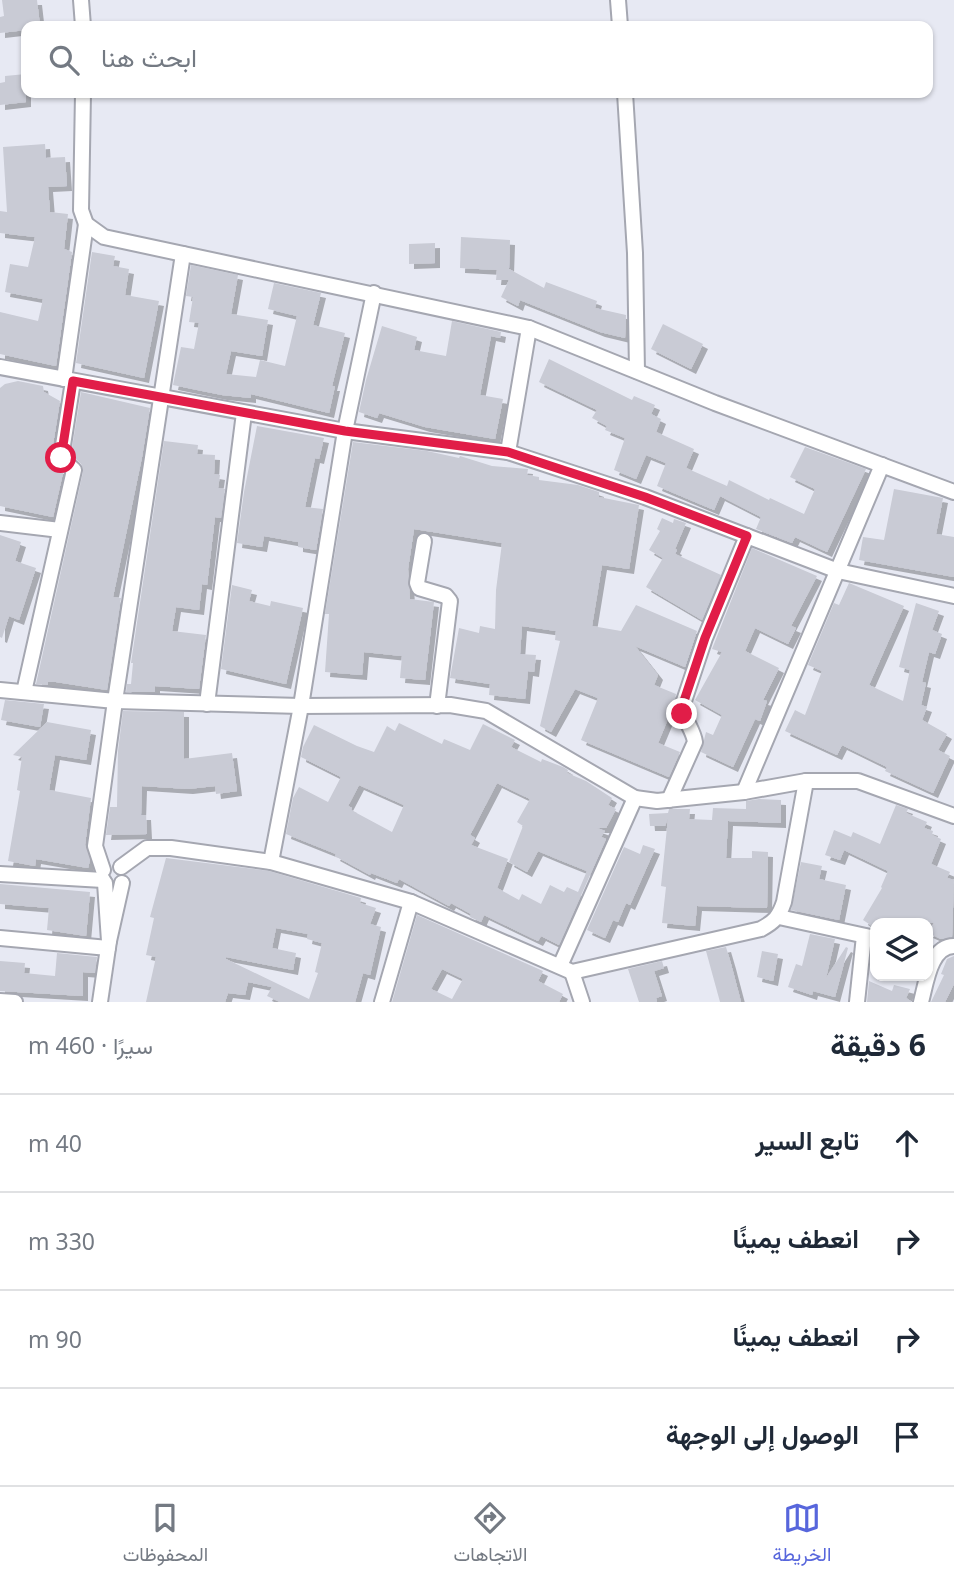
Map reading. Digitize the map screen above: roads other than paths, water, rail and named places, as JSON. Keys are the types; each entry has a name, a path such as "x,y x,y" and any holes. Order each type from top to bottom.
{"street":[{"path":"81,0 83,21"},
{"path":"618,0 620,21"},
{"path":"24,692 74,470 61,458 86,224 81,210 83,98"},
{"path":"625,98 635,253 637,371"},
{"path":"86,224 104,237 529,328 882,465 950,487"},
{"path":"109,945 104,878 95,846 183,254"},
{"path":"271,862 302,706 345,431 374,293"},
{"path":"508,452 529,328"},
{"path":"0,367 345,431 508,452 645,497 838,571 954,596"},
{"path":"207,704 244,413"},
{"path":"744,792 882,465"},
{"path":"0,523 60,530"},
{"path":"669,800 695,742 694,734 682,714 683,704 705,638 747,536"},
{"path":"424,541 417,583 419,588 446,596 450,601 437,706"},
{"path":"0,690 115,701 302,706 450,705 486,711 635,798 669,800 806,782 858,781 954,816"},
{"path":"121,867 148,848 172,848 271,862 411,902 566,969 761,929 779,917 806,782"},
{"path":"582,1002 566,969 635,798"},
{"path":"100,1002 125,874 121,867 113,863 104,878"},
{"path":"0,874 104,878 112,887 122,883"},
{"path":"382,1002 411,902"},
{"path":"779,917 870,937 857,1002"},
{"path":"0,938 109,945"},
{"path":"933,951 954,946"},
{"path":"921,1002 927,981"},
{"path":"0,1001 15,1002"}]}
